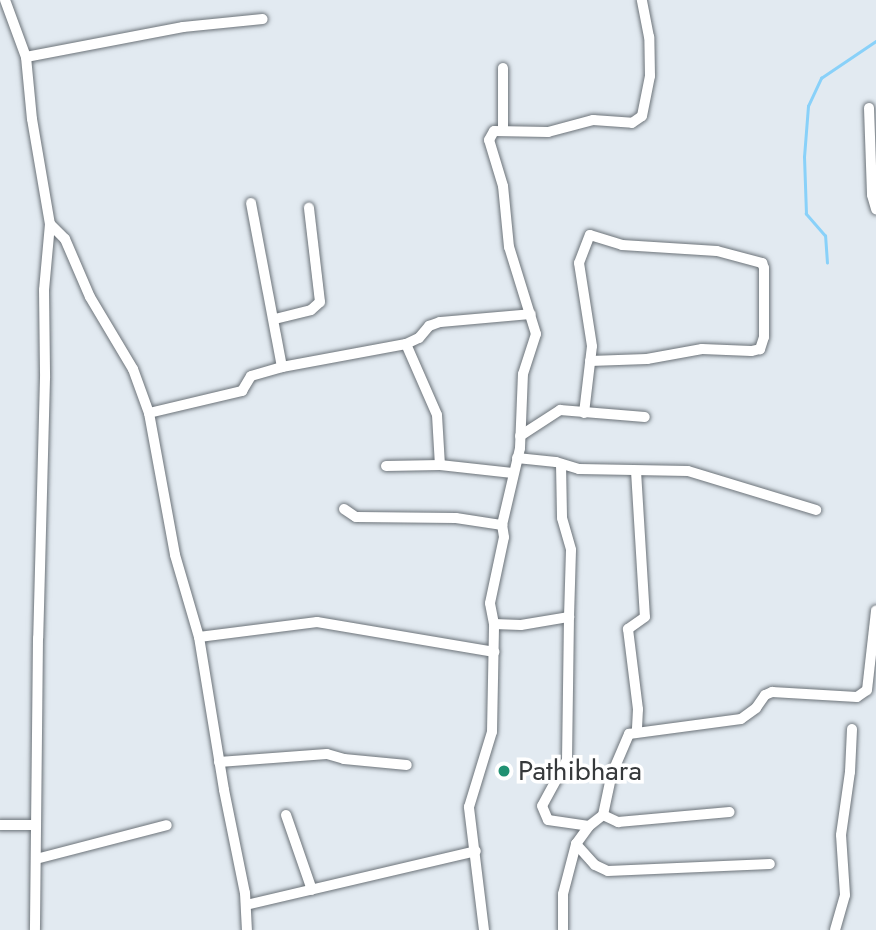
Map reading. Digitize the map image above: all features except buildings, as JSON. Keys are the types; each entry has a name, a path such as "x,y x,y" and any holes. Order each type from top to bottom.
{"street":[{"path":"5,0 26,57 32,119 50,224 44,290 45,378 35,930"},
{"path":"471,930 484,929 469,807 492,732 494,624 490,603 504,537 502,525 517,458 523,374 536,334 509,247 503,186 489,139 494,131 548,132 593,120 632,123 642,116 650,76 649,37 642,0"},
{"path":"26,57 183,27 263,19"},
{"path":"503,68 503,131"},
{"path":"869,108 872,195 876,209"},
{"path":"251,203 282,367"},
{"path":"275,319 311,310 320,302 309,208"},
{"path":"50,224 65,239 90,297 133,369 149,413 175,555 199,637 246,905 247,930"},
{"path":"584,413 590,361 590,324 581,290 579,263 590,236 622,245 717,251 762,262 764,337 760,349 702,349 647,359 590,361"},
{"path":"149,413 242,391 251,376 282,367 406,344 419,338 429,326 440,322 531,314"},
{"path":"406,344 437,415 440,465"},
{"path":"520,436 560,410 645,417"},
{"path":"517,458 579,469 688,471 816,510"},
{"path":"561,464 562,518 571,550 567,760 542,806 548,820 589,826"},
{"path":"386,466 440,465 513,473"},
{"path":"636,471 645,617 628,629 638,709 637,731"},
{"path":"344,509 356,517 456,518 502,525"},
{"path":"563,930 563,894 576,844 589,826 603,815 611,776 623,742 629,734 741,719 756,708 765,695 772,692 858,697 867,690 876,611"},
{"path":"494,624 521,625 569,617"},
{"path":"199,637 317,622 494,652"},
{"path":"835,930 845,895 841,835 850,772 852,729"},
{"path":"219,762 327,754 344,759 407,765"},
{"path":"603,815 618,822 730,812"},
{"path":"286,815 312,890"},
{"path":"0,825 36,825"},
{"path":"36,859 167,825"},
{"path":"576,844 595,865 608,871 770,864"},
{"path":"246,905 476,851"}],"waterway":[{"path":"827,263 825,236 806,214 804,157 808,106 821,78 876,41"}],"place":[{"name":"Pathibhara","path":"504,771"}]}
